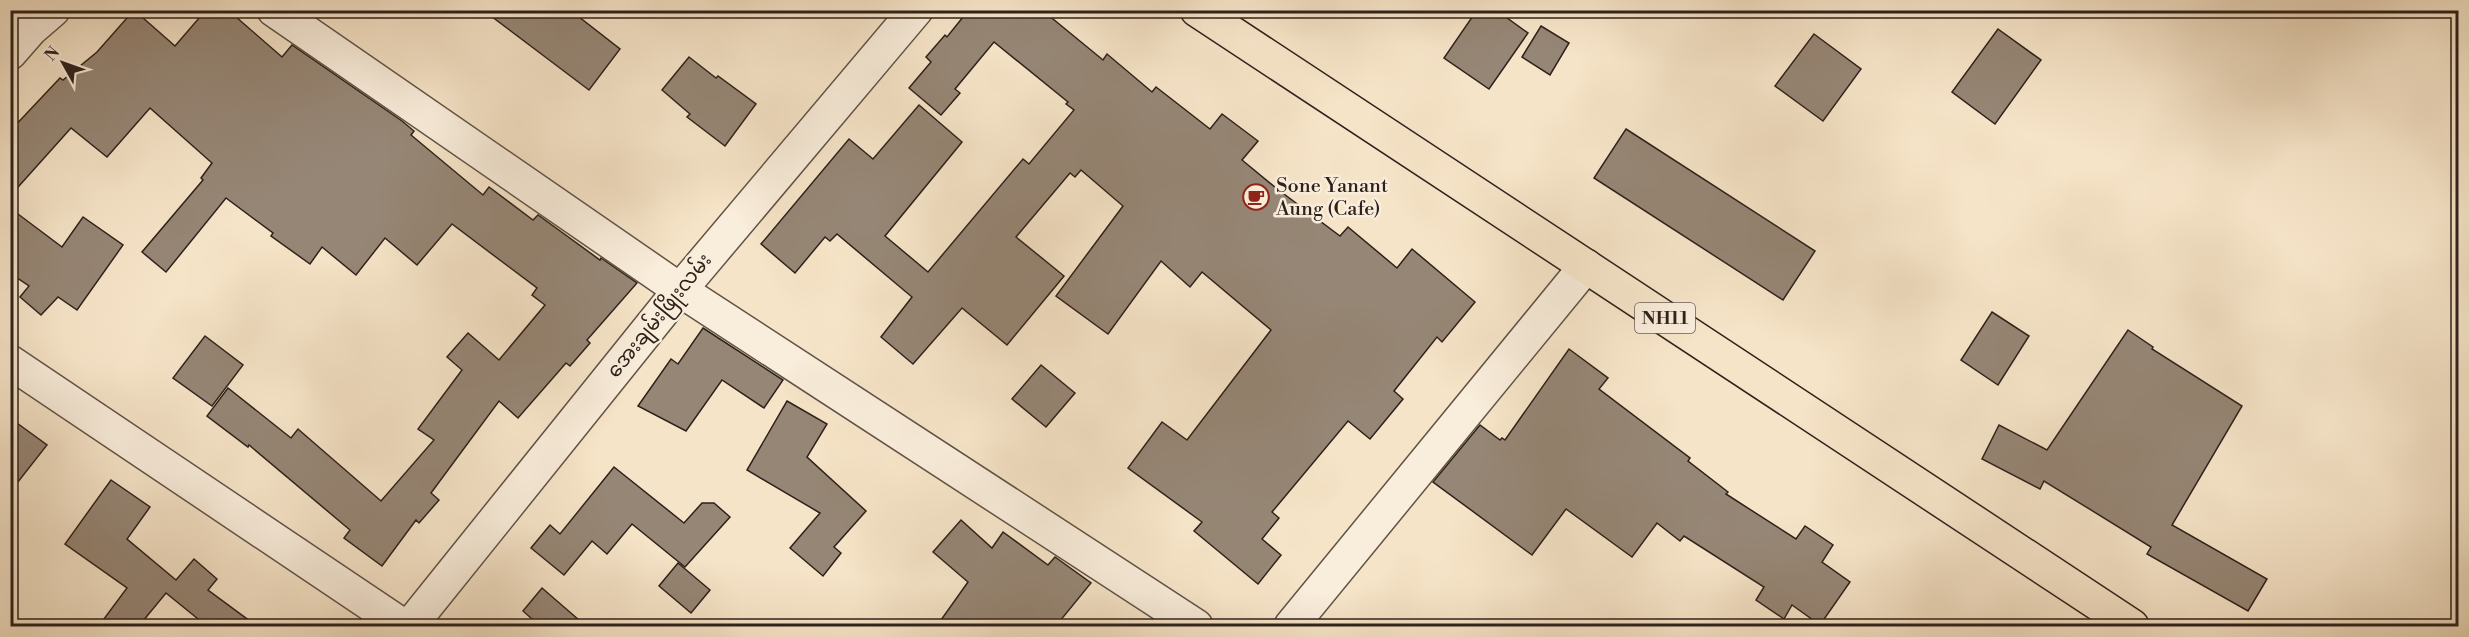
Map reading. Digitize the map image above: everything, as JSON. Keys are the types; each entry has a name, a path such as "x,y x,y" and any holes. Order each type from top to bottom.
{"highway":[{"name":"NH11","path":"1197,10 2132,627"}],"street":[{"path":"10,53 31,29 53,10"},
{"path":"274,10 680,290 1196,627"},
{"name":"အေးချမ်းဖြိုးလမ်း","path":"410,627 680,290 916,10"},
{"path":"1291,627 1586,266"},
{"path":"10,362 403,627"}],"building":[{"path":"134,10 175,46 206,10 228,10 282,57 292,45 402,121 414,131 411,135 483,195 489,187 533,220 538,215 600,260 601,258 637,283 587,340 590,343 570,366 566,363 518,418 499,401 431,493 439,500 419,523 416,520 382,566 344,538 350,530 249,445 248,447 207,416 228,388 291,438 298,429 381,501 434,440 418,429 462,370 447,357 468,333 499,360 545,305 532,295 537,288 452,224 417,265 385,238 356,275 322,247 310,264 271,236 273,233 226,198 166,272 142,252 203,180 201,178 212,163 150,108 107,157 71,128 10,196 10,131 60,78 63,80 97,52"},
{"path":"483,10 570,10 620,49 589,90"},
{"path":"955,10 1042,10 1103,60 1107,54 1152,92 1156,87 1210,129 1222,114 1258,141 1242,160 1340,236 1348,227 1397,268 1412,249 1475,302 1442,342 1437,337 1394,391 1403,399 1370,439 1348,421 1272,512 1279,518 1262,539 1281,555 1258,584 1194,531 1202,522 1128,468 1162,422 1187,440 1271,330 1202,272 1190,287 1161,261 1108,334 1056,296 1123,206 1081,170 1075,177 1070,173 1016,237 1064,276 1007,345 962,308 913,364 881,337 912,297 837,234 830,241 825,237 795,273 761,244 849,139 873,159 919,105 962,142 885,236 928,272 1023,159 1029,164 1074,110 1066,104 1068,102 994,42 955,89 960,93 941,115 909,88 931,62 926,57 945,35 947,37 963,17"},
{"path":"1477,10 1496,10 1528,33 1489,89 1444,58"},
{"path":"1541,26 1569,43 1550,75 1522,57"},
{"path":"1998,29 2041,60 1995,124 1952,92"},
{"path":"1814,34 1861,69 1823,121 1775,86"},
{"path":"689,57 756,104 725,146 687,117 690,114 662,90"},
{"path":"1626,129 1815,251 1783,300 1594,178"},
{"path":"10,208 62,247 83,217 123,245 77,310 58,297 41,315 20,297 29,286 10,273"},
{"path":"1992,312 2029,336 1998,385 1961,360"},
{"path":"703,328 783,380 764,408 722,380 686,431 638,406 671,359 678,364"},
{"path":"2128,330 2153,347 2152,349 2242,406 2172,525 2267,579 2248,611 2147,554 2151,547 2044,481 2040,489 1982,459 1999,425 2047,450"},
{"path":"205,336 243,365 212,406 173,378"},
{"path":"1569,349 1608,378 1599,389 1690,458 1688,461 1728,492 1726,494 1796,539 1805,526 1833,545 1822,562 1850,582 1820,625 1792,605 1784,619 1756,600 1764,587 1684,536 1680,541 1657,523 1632,557 1566,509 1532,555 1433,482 1480,425 1500,440 1502,438 1505,440"},
{"path":"1041,365 1075,393 1046,427 1012,399"},
{"path":"787,401 827,424 807,457 866,511 834,547 841,553 823,576 790,548 820,513 747,470"},
{"path":"10,418 47,445 10,492"},
{"path":"614,467 684,523 702,503 714,503 730,517 685,567 632,524 607,554 592,541 564,575 531,548 550,525 560,534"},
{"path":"111,480 150,507 127,539 176,580 194,559 217,579 208,590 258,627 208,627 166,593 138,627 98,627 127,588 65,544"},
{"path":"961,520 992,548 1003,532 1048,565 1055,557 1091,583 1055,627 936,627 968,582 933,552"},
{"path":"678,563 710,590 691,613 659,586"},
{"path":"542,588 587,627 541,627 523,611"}],"place":[{"name":"Sone Yanant Aung (Cafe)","path":"1256,197"}]}
